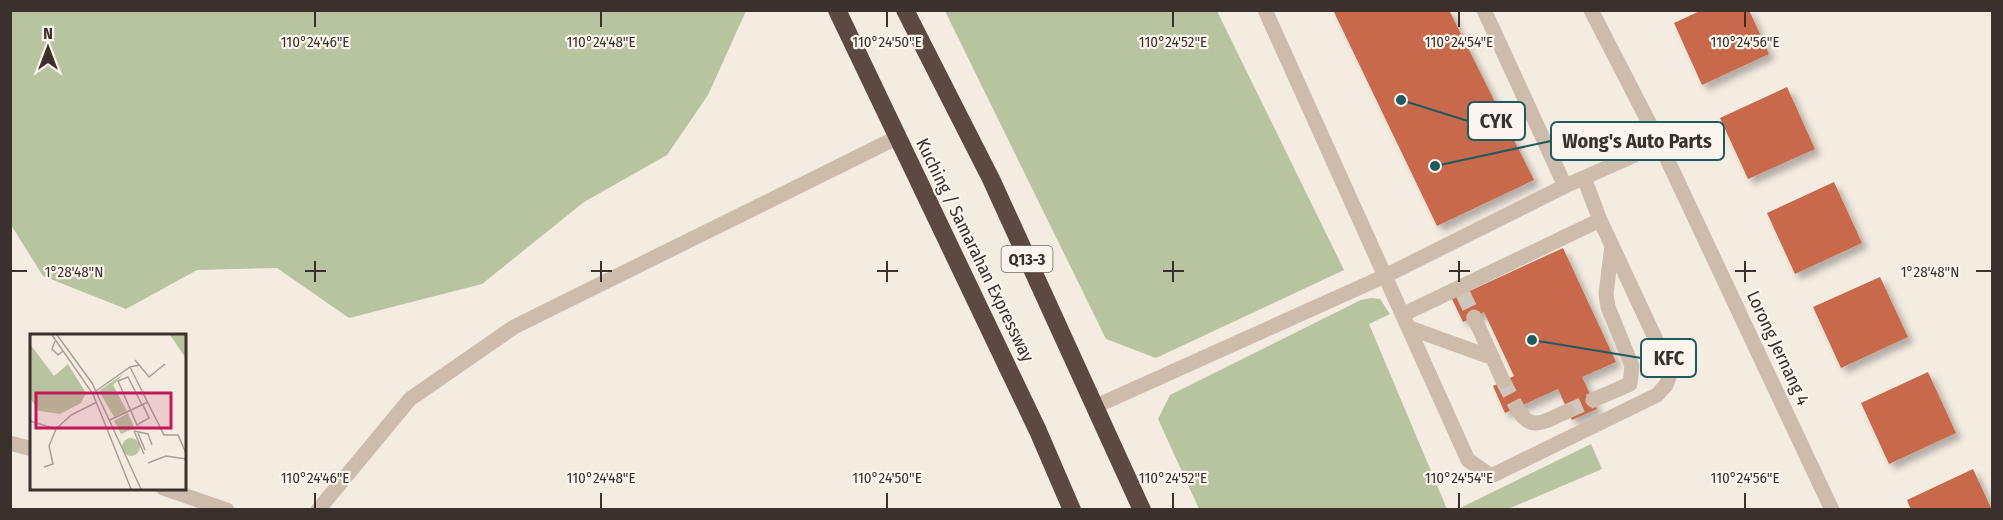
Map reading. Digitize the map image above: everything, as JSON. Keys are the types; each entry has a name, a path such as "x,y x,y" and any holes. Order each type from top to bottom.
{"highway":[{"name":"Kuching / Samarahan Expressway","path":"837,10 1038,430 1072,510"},
{"name":"Q13-3","path":"905,10 991,179 1142,510"}],"street":[{"path":"1265,10 1468,460 1491,476 1657,395 1666,385 1671,372 1611,245 1584,178"},
{"path":"1484,10 1565,186"},
{"name":"Lorong Jernang 4","path":"1591,10 1660,144 1832,510"},
{"path":"318,510 410,399 514,327 898,137"},
{"path":"1094,407 1385,276 1565,186 1660,144"},
{"path":"1407,321 1600,220"},
{"path":"1593,400 1630,384 1632,366 1608,307 1606,294 1611,245"},
{"path":"1474,317 1503,381"},
{"path":"1407,321 1493,358"},
{"path":"1517,408 1523,419 1528,422 1542,422 1568,411"},
{"path":"10,443 30,448"},
{"path":"166,490 227,510"}],"green space":[{"path":"11,10 746,11 708,95 667,155 584,202 482,284 349,318 277,268 197,270 126,309 43,276 11,225"},
{"path":"945,11 1217,11 1344,270 1156,358 1106,339"},
{"path":"1380,299 1390,314 1369,324 1447,509 1199,509 1158,419 1170,395 1361,300"},
{"path":"1591,444 1602,469 1508,509 1458,509"}],"building":[{"path":"1333,10 1449,10 1534,180 1437,226"},
{"path":"1702,10 1749,10 1769,54 1702,85 1674,23"},
{"path":"1787,87 1815,149 1748,179 1720,118"},
{"path":"1834,182 1862,243 1795,274 1767,213"},
{"path":"1563,248 1616,362 1582,377 1597,409 1572,420 1558,389 1505,413 1493,386 1514,376 1484,312 1463,322 1452,299"},
{"path":"1880,277 1908,337 1841,368 1813,307"},
{"path":"1928,372 1956,433 1889,464 1861,403"},
{"path":"1973,469 1992,510 1911,510 1907,500"}],"tunnel":[{"path":"1463,294 1474,317"},
{"path":"1503,381 1517,408"},
{"path":"1568,411 1593,400"}],"place":[{"name":"CYK","path":"1401,100"},
{"name":"Wong's Auto Parts","path":"1435,166"},
{"name":"KFC","path":"1532,340"}]}
